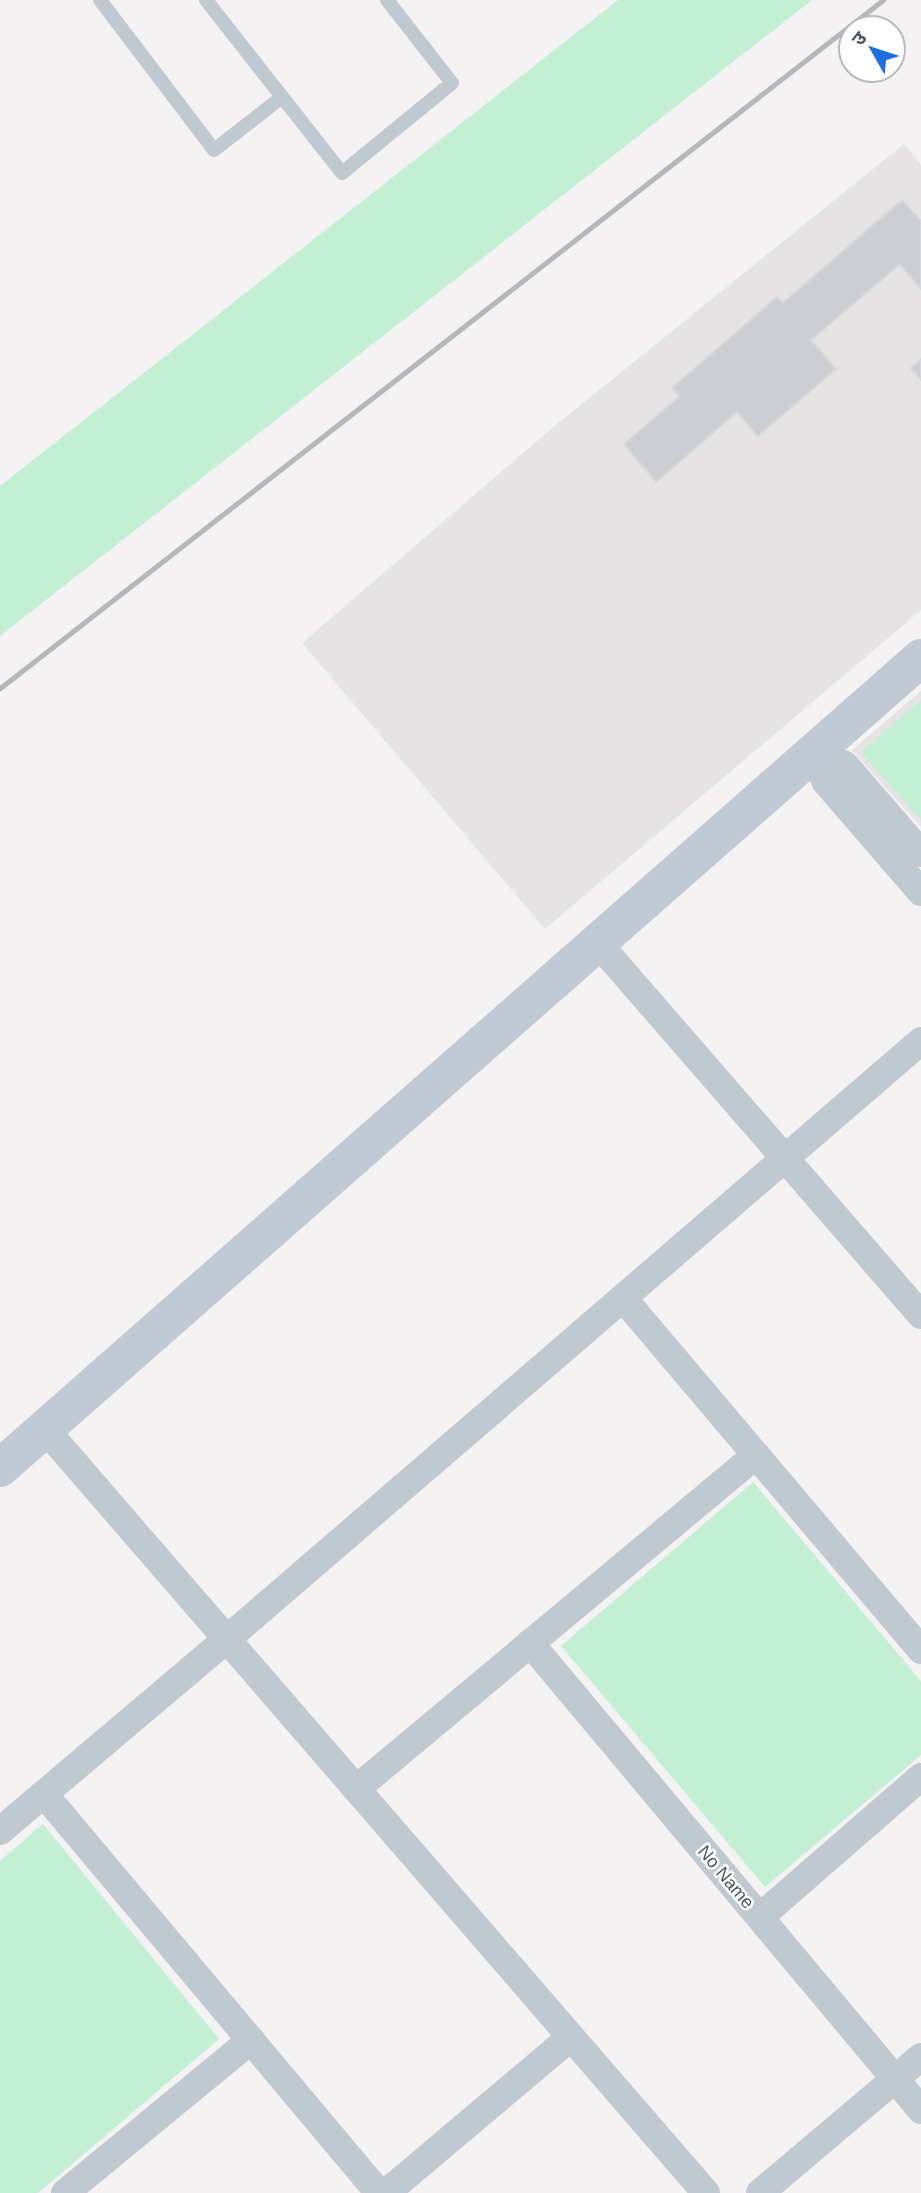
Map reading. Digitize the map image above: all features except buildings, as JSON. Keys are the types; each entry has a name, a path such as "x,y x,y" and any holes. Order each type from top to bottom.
{"street":[{"path":"0,1468 921,658"},
{"path":"815,750 845,765 921,853"},
{"path":"815,750 825,781 921,892"},
{"path":"597,942 921,1315"},
{"path":"0,1831 921,1041"},
{"path":"623,1298 921,1650"},
{"path":"45,1429 706,2193"},
{"path":"356,1789 756,1455"},
{"name":"No Name","path":"530,1643 921,2110"},
{"path":"760,1917 921,1777"},
{"path":"44,1794 379,2193"},
{"path":"386,2193 571,2037"},
{"path":"65,2193 251,2040"},
{"path":"760,2193 921,2057"}],"lane":[{"path":"100,0 214,150 282,97"},
{"path":"206,0 342,173 452,83 387,0"}],"shaded area":[{"path":"904,144 921,165 921,610 545,929 302,643 557,424"},
{"path":"921,691 921,827 852,750"}],"green space":[{"path":"618,0 812,0 0,636 0,486"},
{"path":"921,700 921,820 861,752"},
{"path":"753,1482 921,1681 921,1755 765,1887 561,1646"},
{"path":"43,1824 219,2039 38,2193 0,2193 0,1861"}],"railway":[{"path":"0,689 884,0"}]}
